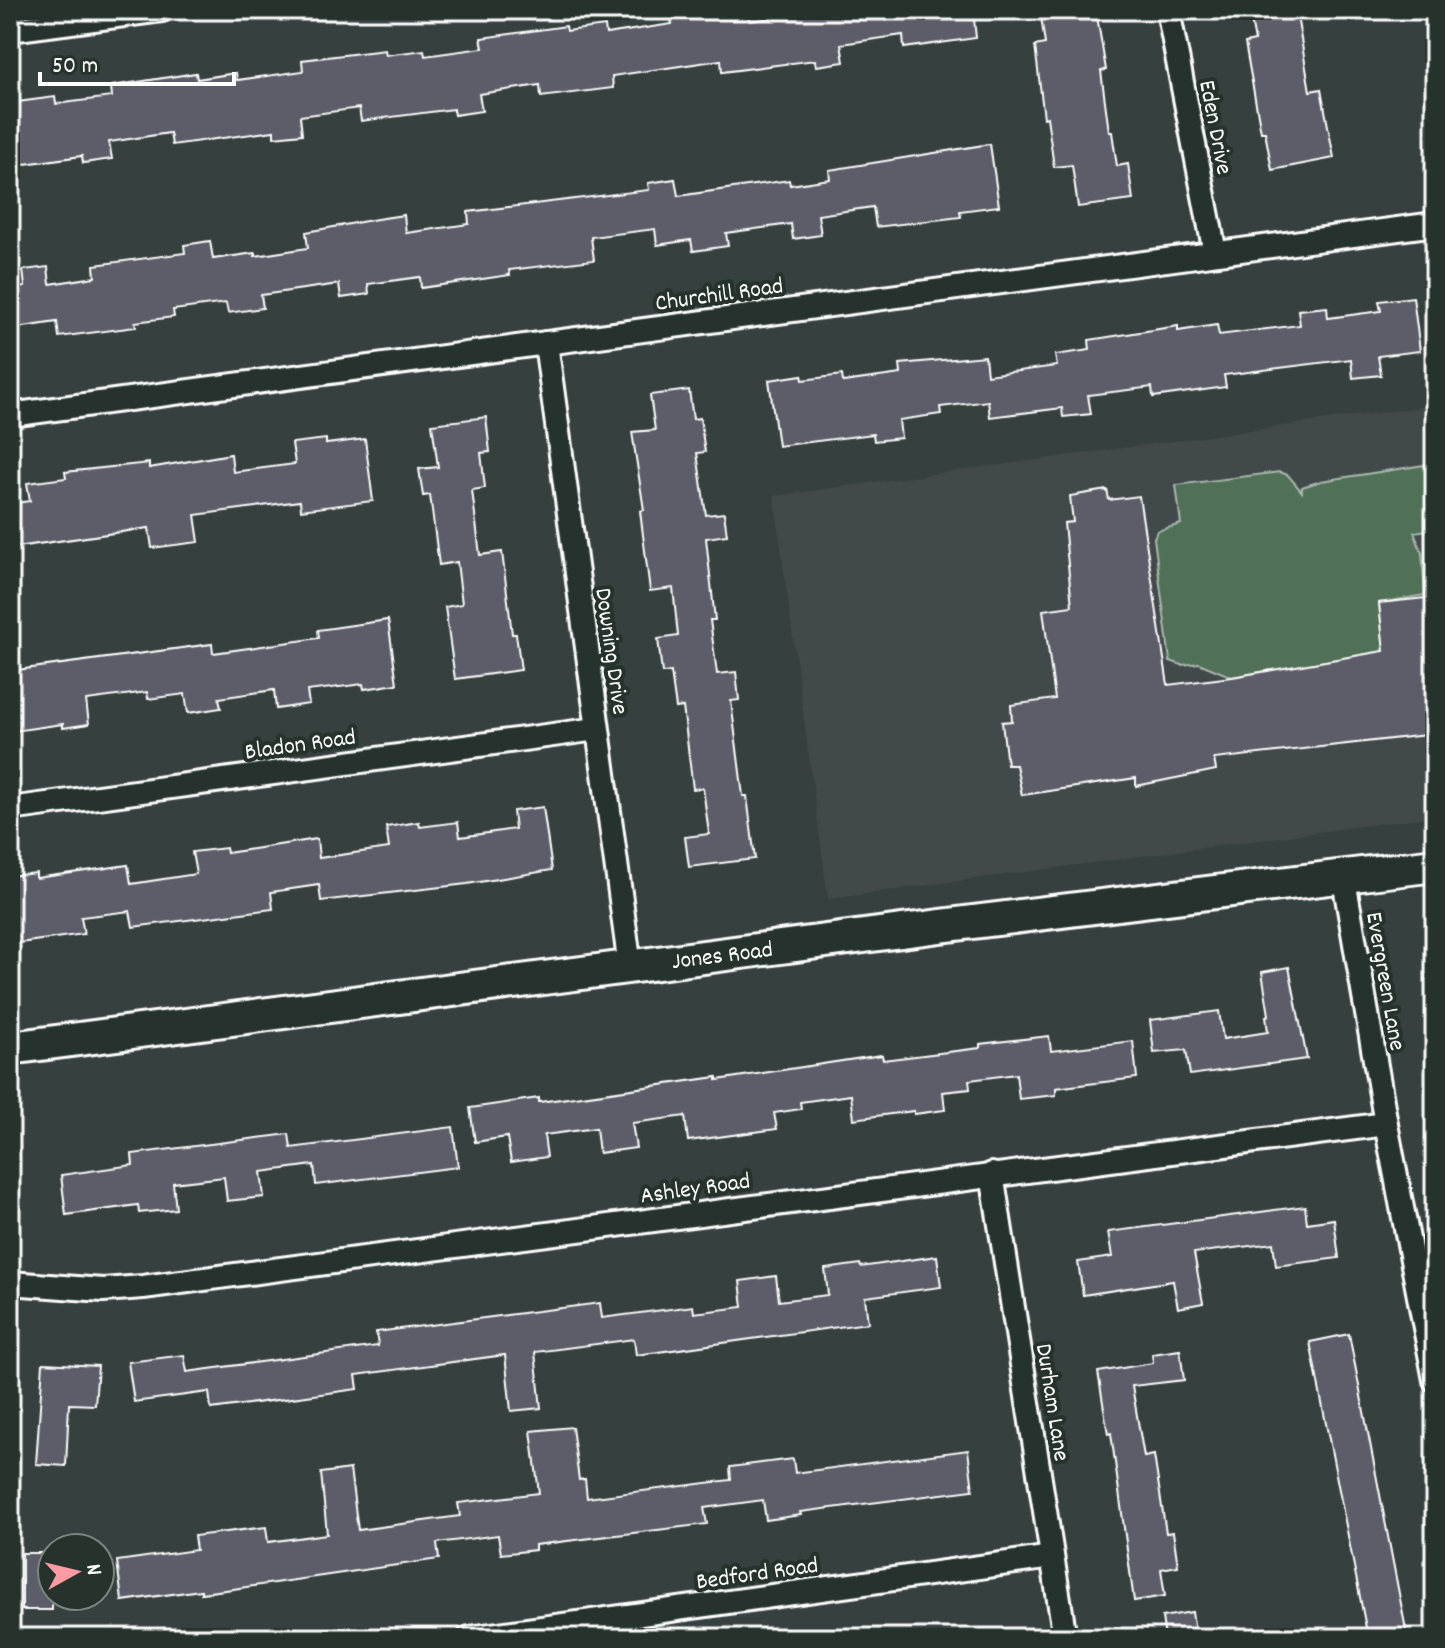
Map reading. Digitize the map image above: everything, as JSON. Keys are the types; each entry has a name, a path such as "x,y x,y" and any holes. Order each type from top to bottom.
{"street":[{"path":"10,30 162,10"},
{"name":"Eden Drive","path":"1168,10 1215,253"},
{"name":"Churchill Road","path":"10,415 1435,224"},
{"name":"Downing Drive","path":"546,343 630,967"},
{"name":"Bladon Road","path":"10,809 597,729"},
{"name":"Jones Road","path":"10,1048 1343,874 1435,865"},
{"name":"Evergreen Lane","path":"1343,874 1386,1124 1435,1380"},
{"name":"Ashley Road","path":"10,1283 103,1290 143,1287 1386,1124"},
{"name":"Durham Lane","path":"992,1174 1065,1638"},
{"name":"Bedford Road","path":"469,1638 1052,1557"}],"shaded area":[{"path":"1435,405 1435,816 828,899 774,496"}],"green space":[{"path":"1431,464 1435,529 1414,532 1422,553 1425,595 1379,603 1384,651 1232,677 1199,663 1182,665 1170,661 1154,538 1157,531 1181,524 1176,485 1280,472 1288,475 1302,492 1302,487 1321,481"}],"building":[{"path":"670,10 748,10 750,21 808,13 808,10 973,10 976,38 904,48 903,35 841,44 844,62 816,66 815,60 722,72 721,60 612,76 613,88 541,97 540,85 479,94 482,111 454,115 453,109 361,121 359,108 300,116 302,134 274,137 274,131 172,145 170,133 109,142 112,159 83,163 82,156 10,166 10,103 55,97 56,104 112,97 111,86 196,73 197,79 236,73 237,80 303,71 302,60 385,50 386,55 424,50 425,56 483,48 481,38 566,26 567,31 605,26 606,34 672,24"},
{"path":"1040,10 1096,10 1106,70 1101,71 1109,132 1112,132 1117,166 1128,164 1133,200 1078,207 1072,165 1054,167 1035,46 1045,44"},
{"path":"1249,10 1296,10 1310,91 1321,89 1334,158 1272,170 1265,132 1261,132 1245,43 1255,41"},
{"path":"990,144 999,206 960,211 961,217 876,227 873,207 818,215 821,235 793,239 791,224 726,233 728,246 693,251 691,240 657,245 655,229 591,237 594,260 509,270 510,275 421,288 420,277 368,284 369,294 341,298 339,284 261,295 263,308 228,313 226,303 173,310 174,317 135,322 136,327 59,337 57,322 10,329 10,289 25,287 23,270 48,267 50,284 95,277 94,265 185,253 184,245 210,241 213,259 255,253 255,256 308,248 306,232 377,219 404,215 406,233 469,224 468,212 649,190 648,183 675,179 678,196 789,180 790,185 830,179 829,170"},
{"path":"1413,297 1420,351 1378,356 1381,375 1353,378 1351,359 1224,375 1226,387 1153,397 1152,387 1088,395 1091,414 1063,417 1062,408 990,417 988,401 940,407 941,414 899,420 901,438 874,441 873,434 778,446 769,380 802,375 803,380 842,375 843,382 901,374 900,364 985,356 987,375 1057,366 1055,355 1090,350 1089,340 1178,326 1178,331 1217,325 1219,335 1300,325 1298,310 1327,307 1328,318 1381,311 1379,301"},
{"path":"689,390 693,419 700,418 705,452 697,453 706,515 724,513 727,535 706,538 715,620 710,620 717,674 736,672 739,700 731,701 743,796 747,796 755,859 689,867 685,837 709,834 703,788 693,789 683,707 676,708 671,672 662,673 658,639 678,636 673,588 650,591 640,511 644,510 632,432 655,430 650,395"},
{"path":"486,417 490,452 481,453 485,488 472,490 480,555 502,552 512,634 516,634 521,670 455,679 445,607 462,604 457,562 439,565 430,495 423,496 419,469 438,467 432,424"},
{"path":"326,439 326,444 365,439 373,501 301,510 300,501 195,515 199,542 152,548 149,528 10,548 10,504 30,501 27,483 66,478 65,472 149,463 149,468 231,454 233,472 295,464 292,443"},
{"path":"1107,490 1109,500 1139,496 1168,685 1384,651 1379,603 1435,597 1435,734 1214,759 1216,770 1136,786 1136,778 1022,795 1016,765 1007,765 1002,722 1012,721 1011,705 1055,699 1043,610 1072,606 1064,523 1073,522 1070,496"},
{"path":"388,620 397,684 364,689 363,684 307,691 309,704 276,709 274,690 219,698 221,708 188,713 185,694 148,699 147,692 86,700 89,724 63,728 63,724 14,731 10,719 10,671 212,644 213,653 319,638 318,630"},
{"path":"543,807 552,870 467,884 321,901 319,885 271,892 273,909 133,927 130,911 81,917 84,934 12,944 10,876 36,873 36,878 128,865 131,884 196,874 192,852 226,848 227,853 317,839 319,858 389,848 386,827 419,822 420,827 458,822 460,837 515,829 513,811"},
{"path":"1289,967 1307,1059 1190,1075 1186,1050 1154,1053 1150,1020 1219,1011 1223,1039 1268,1032 1266,1016 1269,1015 1262,972"},
{"path":"1049,1036 1051,1051 1133,1041 1137,1078 1056,1088 1056,1095 1019,1099 1016,1074 969,1080 970,1089 943,1092 945,1110 854,1119 851,1095 800,1102 801,1109 774,1113 777,1129 688,1141 685,1116 632,1123 636,1148 599,1153 596,1128 544,1135 547,1157 511,1162 507,1137 475,1142 470,1108 539,1098 539,1102 717,1077 717,1080 882,1055 883,1060 980,1048 980,1044"},
{"path":"453,1127 458,1167 316,1185 314,1165 261,1172 264,1197 227,1201 224,1177 173,1183 176,1209 139,1213 138,1205 66,1215 61,1175 133,1165 132,1154 289,1134 291,1148"},
{"path":"1305,1206 1307,1223 1334,1219 1339,1258 1276,1266 1273,1243 1194,1253 1203,1303 1178,1308 1173,1281 1083,1295 1078,1262 1112,1257 1108,1232"},
{"path":"937,1256 941,1287 865,1297 868,1323 636,1355 634,1339 535,1352 541,1408 511,1411 505,1355 356,1375 358,1389 211,1409 209,1392 134,1402 128,1362 184,1355 187,1372 378,1346 376,1332 600,1303 602,1318 693,1306 694,1313 743,1307 740,1281 776,1276 779,1301 828,1295 825,1269"},
{"path":"1349,1334 1407,1635 1390,1638 1368,1638 1310,1342"},
{"path":"1180,1350 1184,1380 1132,1386 1144,1457 1154,1455 1166,1533 1173,1532 1178,1566 1161,1569 1165,1596 1134,1601 1111,1433 1108,1434 1098,1372 1153,1363 1152,1354"},
{"path":"43,1363 98,1366 95,1405 69,1404 66,1466 36,1464"},
{"path":"572,1427 579,1480 585,1479 587,1498 731,1480 730,1467 793,1459 795,1473 968,1450 973,1490 800,1512 801,1515 766,1520 763,1500 704,1508 707,1524 535,1545 535,1550 501,1554 498,1535 437,1543 439,1559 233,1589 201,1593 201,1590 122,1601 117,1561 196,1550 194,1536 266,1527 268,1542 327,1534 321,1473 350,1469 358,1530 460,1516 458,1503 539,1493 531,1431"},
{"path":"22,1553 36,1553 36,1610 22,1610"},
{"path":"1192,1612 1196,1638 1165,1638 1162,1617"}]}
